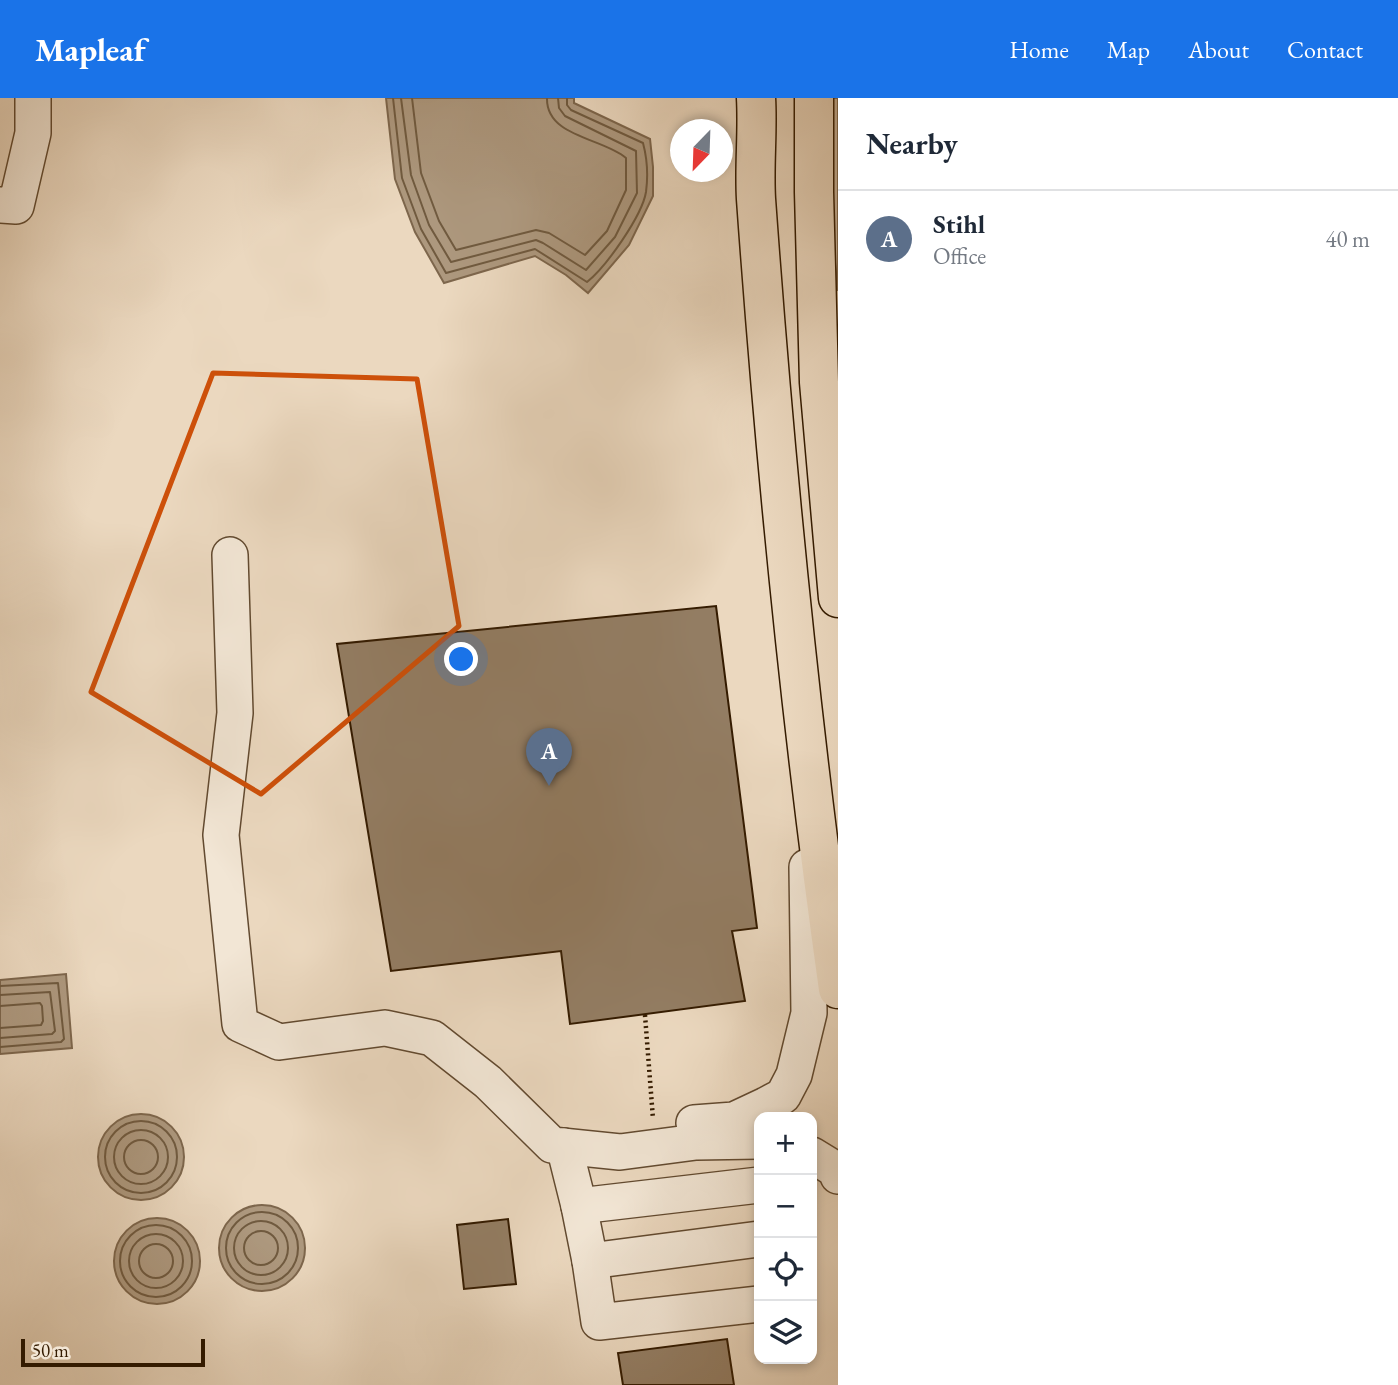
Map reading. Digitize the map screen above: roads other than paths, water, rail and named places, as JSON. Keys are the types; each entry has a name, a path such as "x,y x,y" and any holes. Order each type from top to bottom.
{"main road":[{"path":"756,98 756,195 783,530 802,720 838,989"},
{"path":"814,98 819,382 838,598"}],"lane":[{"path":"0,205 16,206 33,133 33,98"},
{"path":"230,555 235,713 220,835 240,1024 279,1042 385,1028 432,1038 488,1082 552,1145 620,1152 696,1142 754,1142"},
{"path":"578,1147 653,1127 734,1120 783,1097 794,1075 809,1013 802,720"},
{"path":"578,1147 579,1206 598,1322 754,1305"},
{"path":"817,1158 836,1170 838,1176"},
{"path":"579,1206 754,1186"},
{"path":"590,1261 754,1240"}],"water":[{"path":"386,98 574,98 574,103 650,139 653,196 629,245 588,293 566,275 535,256 444,283 415,232 395,179"},
{"path":"66,974 72,1048 0,1054 0,980"},
{"path":"141,1114 158,1117 172,1126 181,1140 184,1157 181,1174 172,1188 158,1197 141,1200 124,1197 110,1188 101,1174 98,1157 101,1140 110,1126 124,1117"},
{"path":"262,1205 279,1208 293,1217 302,1231 305,1248 302,1265 293,1279 279,1288 262,1291 245,1288 231,1279 222,1265 219,1248 222,1231 231,1217 245,1208"},
{"path":"157,1218 174,1221 188,1230 197,1244 200,1261 197,1278 188,1292 174,1301 157,1304 140,1301 126,1292 117,1278 114,1261 117,1244 126,1230 140,1221"}],"place":[{"name":"Stihl","path":"549,786"}]}
